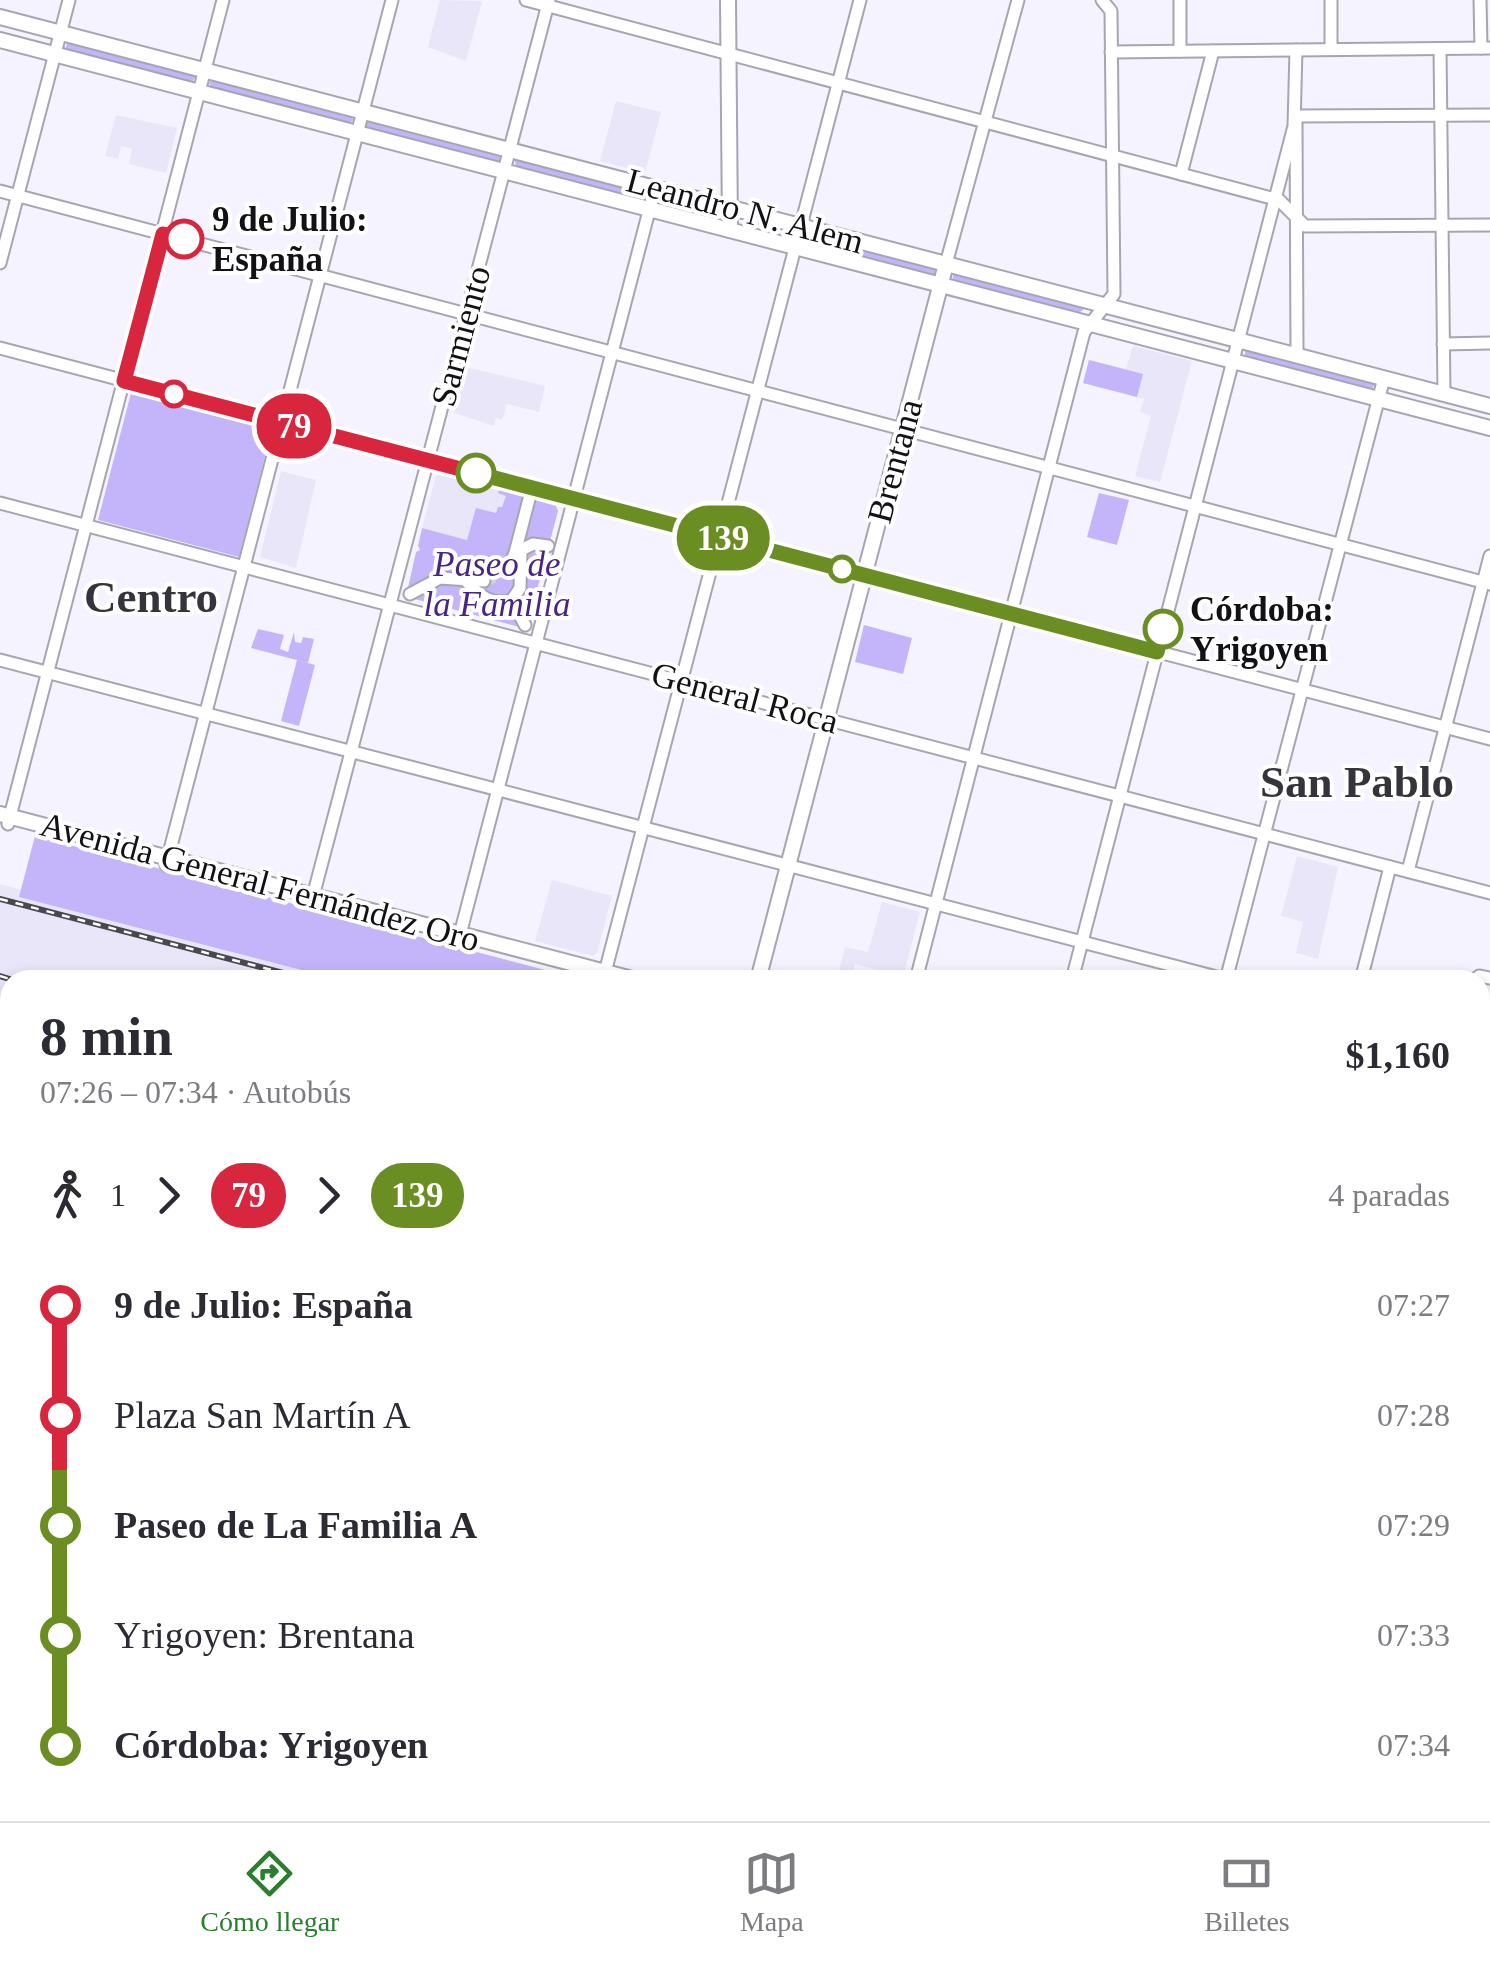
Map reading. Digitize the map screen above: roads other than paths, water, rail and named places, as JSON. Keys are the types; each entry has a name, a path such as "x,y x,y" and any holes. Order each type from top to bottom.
{"main road":[{"path":"728,0 730,230"},
{"name":"Leandro N. Alem","path":"0,17 1490,406"},
{"name":"Leandro N. Alem","path":"0,40 1490,428"},
{"name":"Brentana","path":"761,970 946,264"},
{"name":"Avenida General Fernández Oro","path":"5,819 577,970"}],"street":[{"path":"0,263 69,0"},
{"path":"5,819 48,672 223,0"},
{"path":"167,862 392,0"},
{"path":"526,0 1275,199 1283,202 1305,226 1490,225"},
{"path":"605,970 860,0"},
{"name":"Brentana","path":"946,264 1018,0"},
{"path":"1180,0 1180,51"},
{"path":"1331,0 1331,50"},
{"path":"1111,52 1485,48 1480,0"},
{"path":"919,970 1088,324 1114,294 1111,52 1105,2"},
{"name":"Sarmiento","path":"312,900 548,3"},
{"path":"1440,48 1444,394"},
{"path":"1296,50 1297,356"},
{"path":"1181,174 1214,51"},
{"path":"1296,116 1490,115"},
{"path":"1075,970 1296,116"},
{"path":"459,938 655,188"},
{"path":"0,191 1487,583"},
{"path":"1444,344 1490,344"},
{"path":"0,348 1490,739"},
{"path":"1230,970 1384,378"},
{"path":"512,600 520,588 518,552 529,500"},
{"name":"General Roca","path":"0,503 1490,893"},
{"path":"509,567 518,552 533,544 548,546"},
{"path":"1408,871 1487,583 1490,556"},
{"path":"410,594 440,578 484,581"},
{"path":"466,580 491,601 512,600"},
{"path":"512,600 525,625"},
{"path":"0,660 1189,970"},
{"path":"1364,970 1390,866"}],"tunnel":[{"path":"484,581 509,567"}],"railway":[{"path":"0,899 272,970"}],"place":[{"name":"9 de Julio: España","path":"184,239"},
{"name":"Córdoba: Yrigoyen","path":"1163,629"}],"district":[{"name":"Centro","path":"151,597"},
{"name":"San Pablo","path":"1357,782"}],"park label":[{"name":"Paseo de la Familia","path":"497,584"}]}
